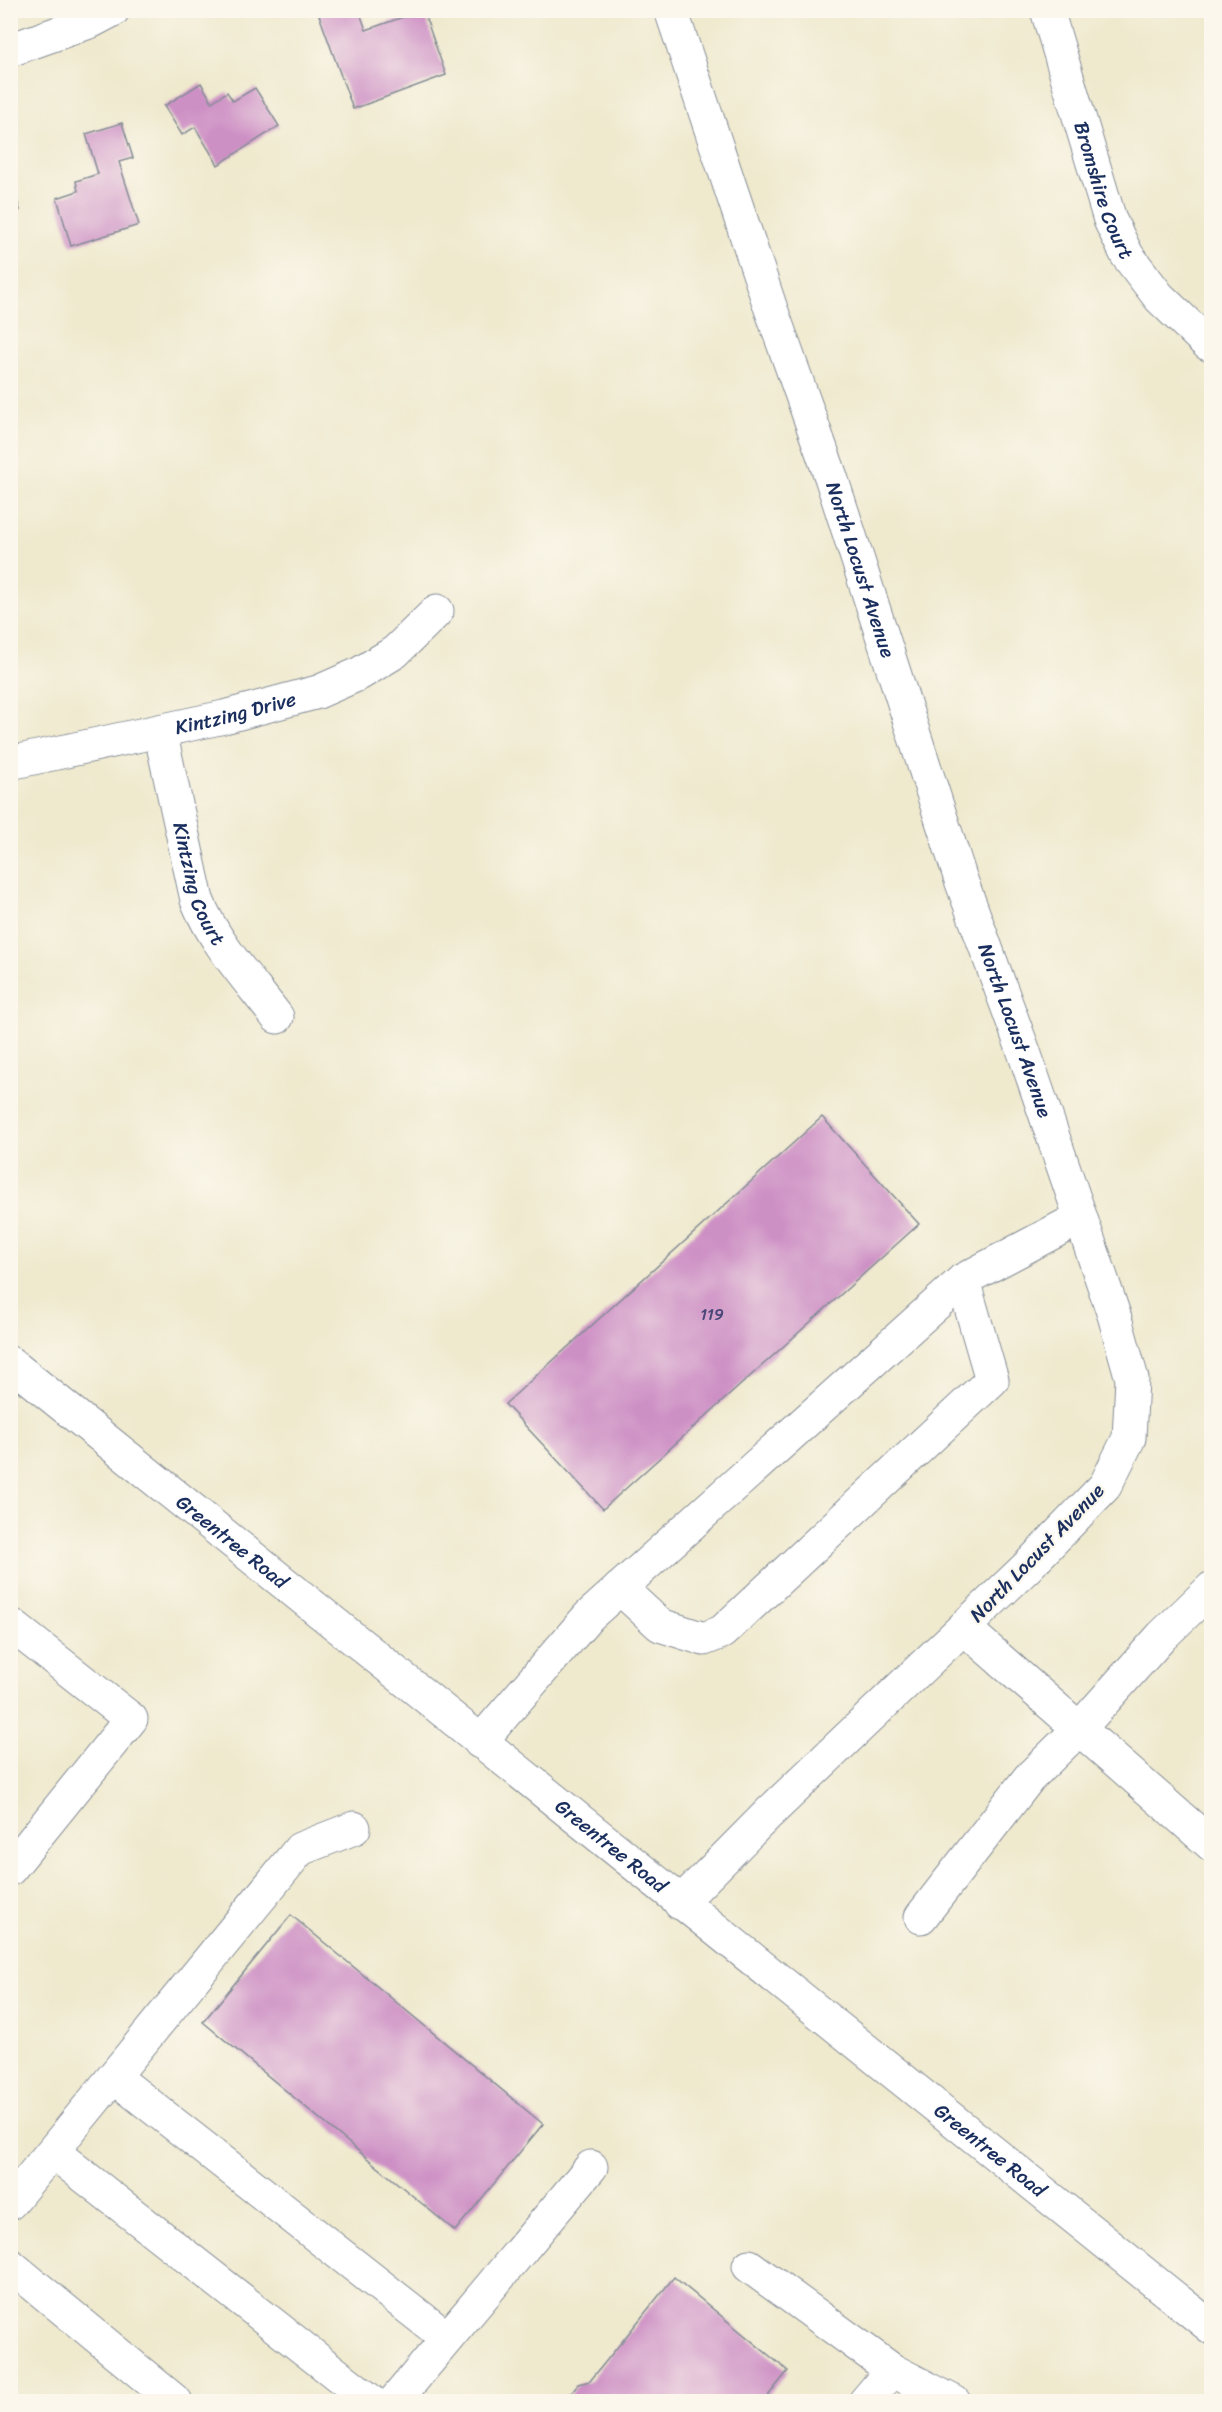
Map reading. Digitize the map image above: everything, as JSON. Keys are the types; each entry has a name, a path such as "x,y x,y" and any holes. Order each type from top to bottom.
{"street":[{"path":"10,50 82,25 113,10"},
{"name":"North Locust Avenue","path":"671,10 876,612 961,880 1024,1052 1114,1315 1132,1379 1129,1438 1106,1486 964,1628 769,1813 680,1903"},
{"name":"Bromshire Court","path":"1047,10 1096,182 1110,220 1127,255 1159,297 1208,344"},
{"name":"Kintzing Drive","path":"10,763 268,707 318,692 359,674 395,652 438,611"},
{"name":"Kintzing Court","path":"160,731 197,900 219,941 277,1017"},
{"path":"480,1742 589,1616 963,1280 1080,1218"},
{"path":"620,1588 660,1625 704,1639 722,1632 992,1380 963,1280"},
{"name":"Greentree Road","path":"10,1364 1212,2328"},
{"path":"921,1917 1029,1778 1079,1729 1162,1636 1212,1588"},
{"path":"10,1624 131,1719 10,1869"},
{"path":"964,1628 1212,1845"},
{"path":"10,2203 300,1849 354,1828"},
{"path":"114,2077 447,2338"},
{"path":"53,2152 372,2402"},
{"path":"394,2402 591,2167"},
{"path":"10,2265 176,2402"},
{"path":"749,2266 892,2370 954,2402"},
{"path":"865,2402 892,2370"}],"building":[{"path":"333,10 359,10 366,30 423,10 446,75 353,109 319,15"},
{"path":"201,83 212,102 227,92 233,101 255,88 279,126 218,165 195,127 182,135 164,106"},
{"path":"122,123 133,158 119,162 139,225 71,246 57,198 78,191 76,181 98,174 86,134"},
{"path":"11,181 20,210 13,213 16,224 10,226"},
{"path":"822,1117 919,1224 603,1509 505,1404"},
{"path":"291,1915 543,2124 455,2231 203,2022"},
{"path":"674,2277 788,2371 763,2402 563,2402 578,2384 590,2381"}]}
